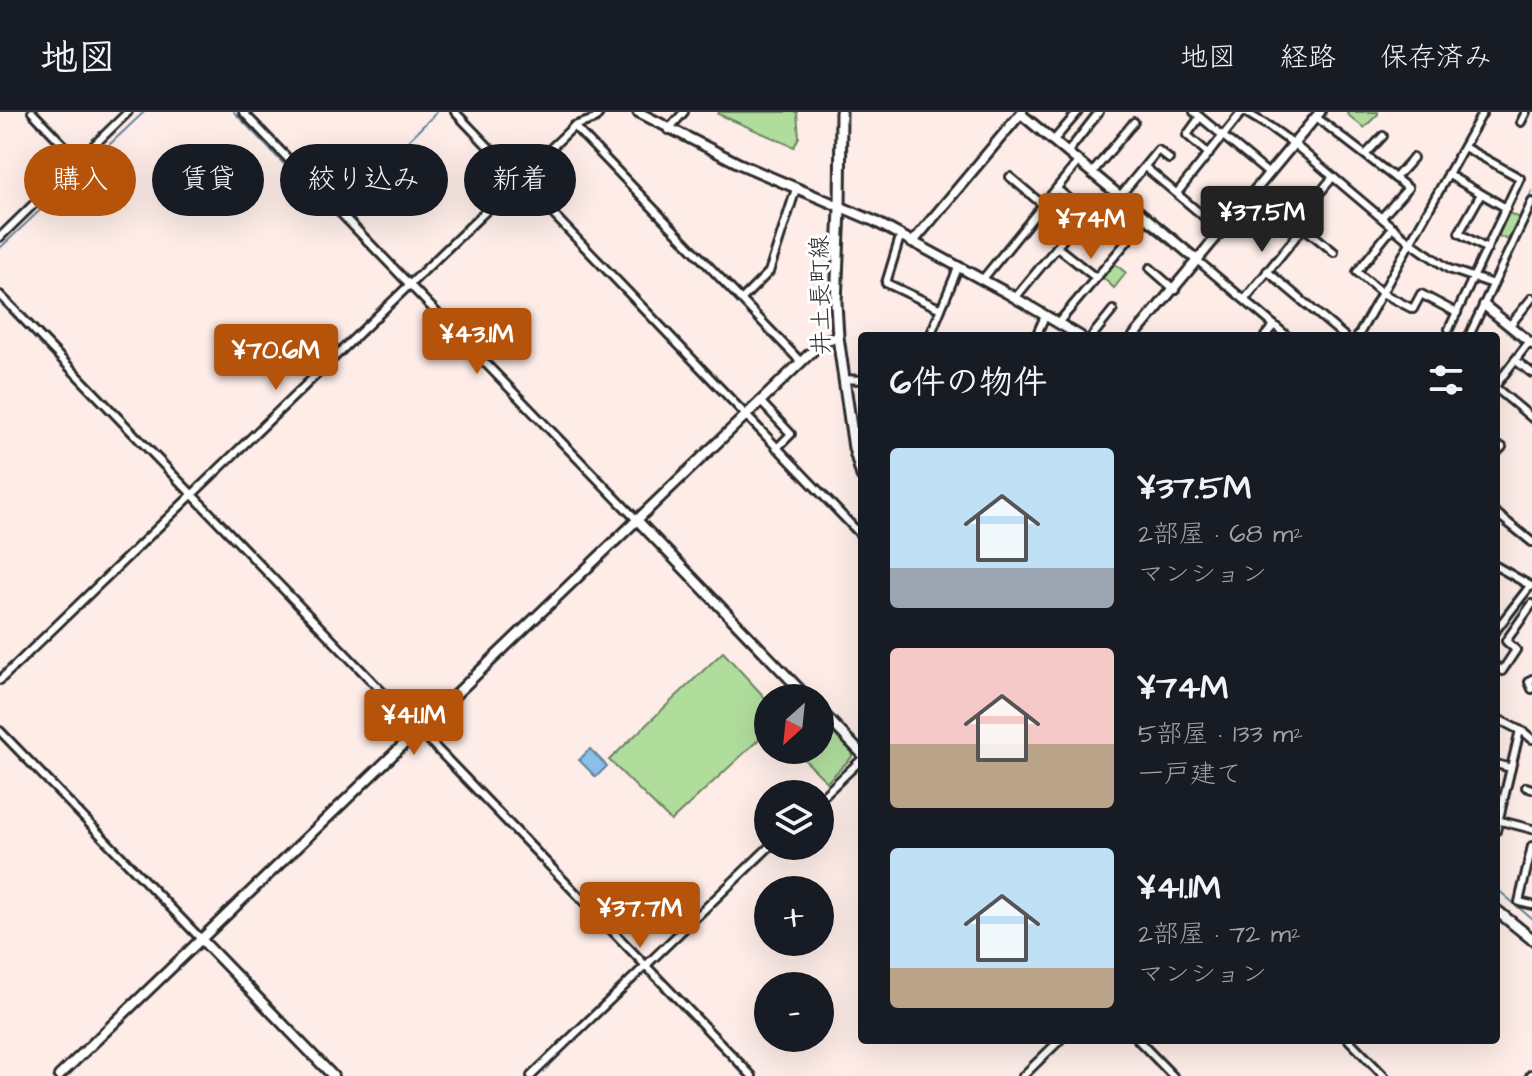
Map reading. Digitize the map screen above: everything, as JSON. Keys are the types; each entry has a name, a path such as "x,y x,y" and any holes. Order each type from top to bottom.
{"main road":[{"name":"井土長町線","path":"841,112 836,303 843,379 858,458"},
{"path":"1500,913 1532,939"}],"street":[{"path":"32,112 63,144"},
{"path":"95,144 128,112"},
{"path":"243,112 795,684"},
{"path":"455,112 486,144"},
{"path":"555,144 574,126 595,119 600,112"},
{"path":"638,112 668,130 874,221 1073,332"},
{"path":"668,130 684,112"},
{"path":"1053,141 1078,112"},
{"path":"1067,153 1099,112"},
{"path":"1177,193 1243,112 1294,144 1410,242 1449,269 1490,283"},
{"path":"1360,332 1483,112"},
{"path":"912,243 1020,113 1282,332"},
{"path":"1521,122 1529,113"},
{"path":"1138,332 1318,114 1408,188 1382,217"},
{"path":"1187,135 1197,115 1269,174"},
{"path":"1092,173 1134,122"},
{"path":"574,126 801,362"},
{"path":"1178,128 1209,154"},
{"path":"1366,154 1383,136"},
{"path":"1449,329 1520,178 1464,147"},
{"path":"1120,196 1158,150 1169,159"},
{"path":"1395,178 1413,158"},
{"path":"982,280 1078,162"},
{"path":"1145,167 1221,231"},
{"path":"1447,174 1506,208"},
{"path":"1010,177 1043,205"},
{"path":"1333,177 1296,221 1334,252"},
{"path":"742,299 769,272 796,189"},
{"path":"1015,298 1085,212 1057,189"},
{"path":"1481,194 1459,233 1487,249"},
{"path":"1471,332 1490,283 1532,202"},
{"path":"0,237 24,213"},
{"path":"0,680 480,216"},
{"path":"554,216 858,532"},
{"path":"1058,323 1146,219"},
{"path":"1393,227 1357,272 1382,293 1413,309 1421,294 1457,313"},
{"path":"1245,299 1303,228"},
{"path":"900,237 886,283 941,309"},
{"path":"1057,247 1096,278"},
{"path":"932,332 958,268"},
{"path":"1150,268 1175,290"},
{"path":"1267,271 1339,332"},
{"path":"0,295 752,1076"},
{"path":"1510,325 1532,298"},
{"path":"1484,305 1531,343 1500,381"},
{"path":"1095,332 1113,310"},
{"path":"1038,332 1045,316"},
{"path":"1268,332 1274,325"},
{"path":"59,1076 823,341 838,337"},
{"path":"1515,360 1532,373"},
{"path":"843,379 858,381"},
{"path":"1500,390 1532,418"},
{"path":"760,401 791,434 777,448"},
{"path":"1500,516 1532,542"},
{"path":"1500,568 1531,586 1500,625"},
{"path":"1500,669 1502,671 1516,650 1506,641 1532,604"},
{"path":"1532,679 1529,682 1532,689"},
{"path":"1500,720 1532,739"},
{"path":"834,725 858,752"},
{"path":"1500,810 1520,730"},
{"path":"0,731 333,1076"},
{"path":"834,785 858,760"},
{"path":"1500,765 1511,768"},
{"path":"1500,786 1506,787"},
{"path":"1500,822 1532,829"},
{"path":"1532,846 1519,902 1532,905"},
{"path":"531,1076 755,860"},
{"path":"1023,1076 1056,1044"},
{"path":"1142,1044 1173,1076"},
{"path":"1353,1044 1384,1076"}],"green space":[{"path":"719,112 797,112 799,137 794,147"},
{"path":"1348,112 1378,112 1378,114 1364,128"},
{"path":"1507,212 1519,218 1508,240 1496,235"},
{"path":"1114,263 1126,273 1114,288 1102,277"},
{"path":"723,652 754,686 754,744 671,821 609,760"},
{"path":"834,734 853,753 829,780 825,780 809,764 834,764"}],"water":[{"path":"590,749 607,766 596,777 579,760"}],"waterway":[{"path":"0,248 144,112"},
{"path":"234,112 334,214 437,112"},
{"path":"1490,281 1532,191"},
{"path":"1466,332 1487,286"},
{"path":"1500,891 1532,919"}]}
